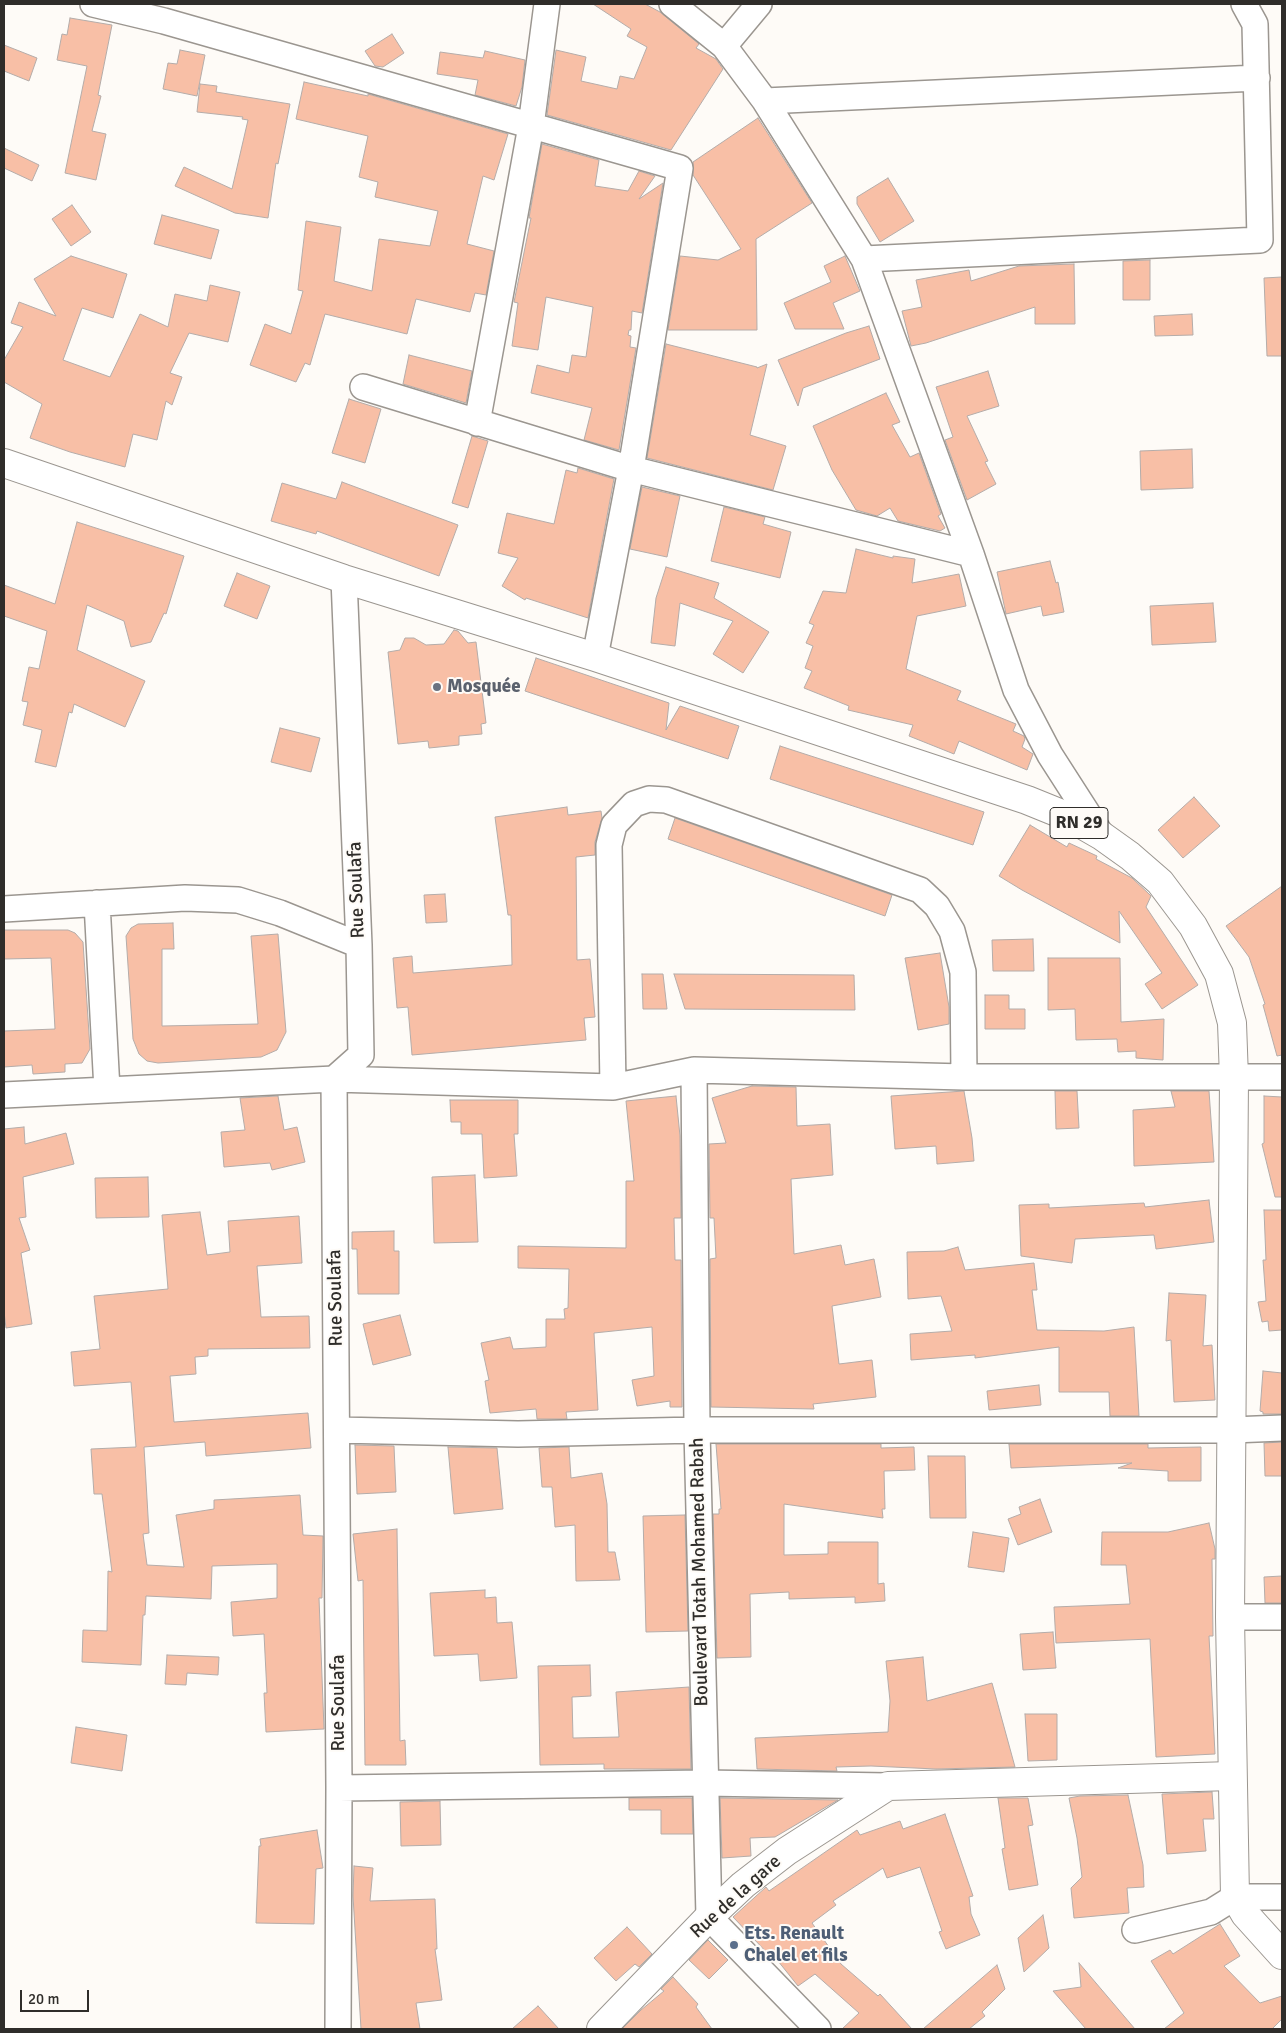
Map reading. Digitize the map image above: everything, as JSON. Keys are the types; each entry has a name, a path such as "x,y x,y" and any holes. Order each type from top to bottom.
{"main road":[{"name":"RN 29","path":"4,462 344,579 596,657 1027,800 1069,817 1102,836 1130,856 1160,882 1193,926 1219,974 1232,1023 1234,1078 1230,1617 1235,1896 1245,1914 1282,1955"},
{"path":"888,1786 1232,1776"},
{"name":"Rue de la gare","path":"601,2029 709,1917 743,1885 787,1852 888,1786"}],"street":[{"path":"93,4 165,12 531,126 680,168 631,469 596,657"},
{"path":"477,423 531,126 547,4"},
{"path":"672,4 724,46 765,101 864,259 971,554 1016,690 1050,755 1102,836"},
{"path":"724,46 759,4"},
{"path":"864,259 1260,240 1255,24 1244,4"},
{"path":"765,101 1257,78"},
{"path":"364,387 631,469 971,554"},
{"name":"Rue Soulafa","path":"338,2029 338,1430 334,1078 360,1055 359,945 344,579"},
{"path":"612,1087 610,845 614,825 634,804 649,799 666,800 920,890 937,906 952,931 963,972 964,1077"},
{"path":"4,909 184,898 238,900 280,913 359,945"},
{"path":"97,903 107,1090"},
{"path":"4,1095 334,1078 612,1087 694,1070 964,1077 1282,1077"},
{"name":"Boulevard Totah Mohamed Rabah","path":"694,1070 697,1430 704,1784 709,1917"},
{"path":"338,1430 518,1434 697,1430 1232,1430 1282,1428"},
{"path":"1230,1617 1282,1617"},
{"path":"339,1788 704,1784 888,1786"},
{"path":"1135,1930 1211,1912 1235,1896 1282,1897"},
{"path":"709,1917 818,2029"}],"building":[{"path":"593,4 645,4 660,12 699,44 696,48 716,59 723,69 671,150 547,115 556,50 586,57 581,81 617,89 620,76 634,79 647,47 627,36 631,29"},
{"path":"70,18 112,25 98,95 101,96 92,131 106,134 96,180 65,173 87,66 57,60 62,34 67,35"},
{"path":"392,34 404,53 383,67 375,66 365,51"},
{"path":"4,45 37,58 29,81 4,71"},
{"path":"180,50 205,55 197,96 163,89 168,63 177,64"},
{"path":"485,51 525,60 522,87 516,106 475,95 478,80 437,74 440,52 483,58"},
{"path":"304,82 368,96 368,94 508,134 494,180 483,176 467,244 494,251 486,295 475,293 470,312 416,299 407,334 325,314 310,365 305,363 296,382 250,365 265,324 291,334 303,291 298,290 306,221 341,227 334,281 372,291 379,239 430,246 438,211 375,197 378,182 359,177 368,136 296,119"},
{"path":"200,84 217,86 216,92 290,104 278,164 276,163 268,218 235,213 175,186 184,167 232,189 248,120 242,119 243,117 197,112"},
{"path":"758,118 812,203 756,239 757,330 668,330 680,256 718,260 741,249 693,175 693,162"},
{"path":"542,144 599,160 595,186 628,191 639,171 655,176 639,199 663,183 642,313 632,311 631,330 629,330 628,335 631,336 630,347 636,348 619,450 584,440 592,408 531,393 537,365 569,373 572,355 586,357 593,307 546,297 538,350 512,346 518,303 514,302 531,218 529,218"},
{"path":"4,148 39,165 32,181 4,168"},
{"path":"888,178 914,221 880,242 857,204 857,197"},
{"path":"72,205 91,232 71,246 52,219"},
{"path":"162,215 219,230 211,259 154,244"},
{"path":"71,256 127,274 113,318 82,308 63,360 110,377 140,314 168,327 175,294 207,301 210,285 240,292 228,342 189,333 170,373 182,377 172,405 166,401 157,440 133,434 125,467 70,452 30,438 42,404 4,382 4,360 23,327 11,323 19,302 56,316 34,279"},
{"path":"845,256 860,291 833,303 844,329 795,329 784,303 831,282 824,266"},
{"path":"1150,260 1150,300 1123,300 1123,261"},
{"path":"1074,264 1075,324 1035,324 1035,307 926,343 911,346 902,311 922,307 916,280 969,270 971,281 1019,266"},
{"path":"1282,277 1282,356 1267,356 1264,278"},
{"path":"1192,314 1193,335 1155,336 1154,316"},
{"path":"869,326 880,359 803,388 798,406 778,360"},
{"path":"666,344 757,368 767,364 750,435 786,446 773,490 647,458"},
{"path":"409,355 472,371 466,403 403,384"},
{"path":"988,371 999,406 967,416 988,461 985,462 996,484 967,500 945,440 953,437 936,387"},
{"path":"886,393 900,422 892,425 910,457 919,453 941,514 938,516 945,528 940,531 898,521 890,508 877,516 856,510 832,470 813,426"},
{"path":"349,399 381,409 365,463 332,453"},
{"path":"472,436 488,441 468,508 452,503"},
{"path":"1192,449 1193,488 1141,490 1140,451"},
{"path":"578,468 614,479 588,618 526,598 525,600 502,586 518,558 498,553 507,513 554,524 566,470 577,473"},
{"path":"342,482 458,525 439,576 317,531 316,534 271,521 282,483 336,499"},
{"path":"642,487 680,496 667,557 630,549"},
{"path":"724,507 765,517 763,524 791,532 780,578 711,561"},
{"path":"77,522 184,556 166,614 164,613 151,642 131,647 124,621 87,605 77,650 145,681 125,727 74,704 72,713 69,712 56,767 35,762 42,730 23,725 28,702 22,701 29,667 39,669 47,631 4,616 4,585 55,604"},
{"path":"856,549 893,558 893,556 915,559 912,583 959,574 966,606 917,616 906,669 961,691 957,700 1016,724 1013,731 1024,736 1025,739 1022,747 1033,754 1027,770 959,741 954,754 909,736 913,725 848,710 849,706 804,688 812,671 805,668 813,646 806,643 814,625 809,623 823,591 846,593"},
{"path":"1050,561 1056,583 1058,582 1064,612 1043,616 1041,606 1006,614 997,572"},
{"path":"666,567 719,583 714,598 769,632 743,673 713,654 733,621 680,603 675,646 651,643 656,598"},
{"path":"237,573 270,586 257,619 224,606"},
{"path":"1213,603 1216,642 1152,645 1150,606"},
{"name":"Mosquée","path":"454,630 458,631 468,643 476,642 486,723 481,724 482,734 459,736 459,745 429,748 428,741 398,744 388,652 400,650 405,638 414,638 426,645 444,644"},
{"path":"536,658 669,703 666,730 680,706 739,726 728,759 525,691"},
{"path":"280,728 320,738 311,772 271,762"},
{"path":"780,746 984,812 973,845 770,779"},
{"path":"1194,797 1220,826 1183,858 1158,830"},
{"path":"567,807 568,815 601,811 602,818 595,842 595,855 576,857 577,960 590,959 595,1017 584,1018 586,1040 412,1055 408,1007 397,1008 393,958 412,956 413,973 512,965 511,915 508,915 495,817"},
{"path":"675,818 892,895 885,916 668,839"},
{"path":"1030,825 1067,847 1069,843 1097,856 1096,859 1132,878 1148,893 1151,896 1146,907 1198,985 1162,1009 1145,984 1162,973 1119,911 1120,943 999,876"},
{"path":"1282,886 1282,1055 1277,1056 1263,1005 1265,1004 1249,957 1226,926"},
{"path":"445,894 447,922 426,923 424,895"},
{"path":"173,923 174,949 162,949 162,1026 258,1024 251,936 278,934 286,1032 277,1050 261,1057 158,1063 147,1061 139,1054 133,1039 126,936 131,928 138,924"},
{"path":"4,930 68,930 75,933 83,942 90,1049 82,1063 65,1064 65,1072 33,1074 32,1065 4,1067 4,1031 55,1029 51,958 4,959"},
{"path":"1033,939 1034,971 993,971 992,940"},
{"path":"940,953 949,1007 949,1024 918,1030 905,958"},
{"path":"1048,958 1120,958 1121,1022 1164,1019 1163,1060 1136,1058 1136,1051 1118,1052 1117,1039 1076,1040 1075,1009 1048,1010"},
{"path":"642,974 663,974 667,1009 643,1009"},
{"path":"674,974 854,975 855,1010 685,1009"},
{"path":"985,995 1009,995 1009,1009 1025,1009 1025,1029 985,1029"},
{"path":"752,1086 796,1087 797,1126 830,1124 833,1175 791,1179 794,1254 841,1245 845,1265 874,1259 881,1297 832,1306 839,1364 872,1360 876,1397 813,1404 814,1409 711,1407 710,1259 716,1258 714,1218 710,1218 709,1144 726,1143 712,1098"},
{"path":"964,1091 974,1161 937,1164 936,1146 895,1149 891,1096"},
{"path":"1055,1091 1077,1091 1079,1128 1056,1129"},
{"path":"1171,1091 1209,1091 1214,1162 1134,1166 1133,1110 1175,1107"},
{"path":"278,1096 284,1130 297,1127 305,1162 272,1170 270,1163 224,1167 221,1132 245,1130 240,1098"},
{"path":"676,1096 680,1136 681,1218 674,1218 675,1260 681,1260 682,1407 670,1407 670,1401 637,1406 632,1380 654,1376 652,1327 594,1333 598,1410 566,1412 567,1419 537,1419 536,1409 490,1413 485,1381 489,1380 481,1343 510,1337 513,1349 546,1347 546,1319 565,1319 564,1309 568,1308 569,1269 518,1268 518,1246 626,1248 626,1181 634,1181 626,1101"},
{"path":"1264,1096 1282,1097 1282,1197 1275,1197 1262,1144 1264,1143"},
{"path":"450,1100 518,1100 518,1134 514,1134 517,1176 484,1178 482,1134 461,1134 461,1122 451,1122"},
{"path":"24,1127 25,1144 66,1133 74,1164 23,1177 26,1217 19,1218 30,1250 21,1253 32,1324 6,1328 4,1312 4,1129"},
{"path":"475,1175 478,1242 434,1243 432,1177"},
{"path":"148,1177 149,1217 96,1218 95,1178"},
{"path":"1209,1200 1214,1242 1156,1249 1154,1235 1075,1239 1072,1263 1021,1256 1019,1205 1049,1204 1049,1208 1144,1203 1145,1207"},
{"path":"1264,1210 1282,1210 1282,1330 1269,1331 1268,1321 1262,1322 1258,1302 1266,1301 1263,1260 1266,1260"},
{"path":"200,1212 207,1255 230,1252 228,1221 299,1216 302,1263 257,1266 261,1317 309,1316 310,1348 208,1349 208,1356 195,1357 196,1374 170,1376 174,1422 308,1413 311,1448 206,1456 205,1442 144,1447 149,1533 143,1534 147,1565 184,1567 176,1515 214,1509 214,1500 300,1495 303,1535 323,1536 322,1598 319,1598 324,1729 266,1732 264,1693 267,1693 264,1634 233,1636 231,1602 277,1598 277,1564 212,1566 211,1599 146,1596 145,1615 143,1615 141,1665 82,1662 83,1630 107,1631 108,1571 112,1572 102,1494 94,1494 91,1449 136,1447 131,1382 74,1386 71,1352 100,1349 94,1296 168,1289 162,1215"},
{"path":"394,1231 394,1251 399,1251 399,1294 358,1294 357,1249 352,1249 352,1232"},
{"path":"958,1247 965,1270 1034,1263 1037,1290 1032,1290 1037,1330 1104,1331 1134,1327 1139,1416 1110,1416 1109,1392 1059,1392 1059,1347 975,1358 975,1355 911,1360 910,1334 952,1331 941,1296 908,1299 907,1252 944,1251"},
{"path":"1169,1293 1206,1295 1203,1346 1212,1345 1215,1400 1174,1402 1171,1340 1166,1341"},
{"path":"400,1315 411,1355 373,1365 363,1324"},
{"path":"1263,1371 1282,1373 1282,1414 1263,1414 1260,1411"},
{"path":"1039,1385 1041,1405 989,1410 987,1391"},
{"path":"1282,1442 1282,1476 1265,1476 1264,1443"},
{"path":"716,1444 881,1444 881,1448 914,1447 915,1470 884,1471 885,1509 882,1509 883,1518 784,1504 784,1555 828,1554 828,1542 878,1542 878,1584 884,1583 885,1601 855,1603 855,1597 789,1599 789,1592 750,1594 751,1657 717,1658 713,1514 719,1514 719,1509 721,1509"},
{"path":"1009,1444 1148,1444 1148,1448 1201,1447 1201,1481 1168,1481 1168,1471 1118,1468 1132,1463 1011,1468"},
{"path":"355,1445 394,1446 396,1492 357,1494"},
{"path":"448,1447 497,1448 503,1509 454,1514"},
{"path":"569,1447 571,1478 602,1473 607,1504 608,1552 615,1552 620,1580 576,1581 575,1525 555,1527 552,1487 542,1487 539,1448"},
{"path":"928,1456 965,1456 966,1518 930,1518"},
{"path":"1040,1499 1052,1532 1018,1545 1008,1519 1021,1514 1019,1507"},
{"path":"685,1515 688,1631 646,1632 643,1516"},
{"path":"1209,1523 1215,1549 1215,1559 1212,1559 1213,1636 1209,1636 1215,1754 1156,1757 1150,1639 1056,1643 1054,1607 1130,1604 1126,1565 1101,1565 1102,1532 1168,1532"},
{"path":"397,1529 400,1741 405,1740 406,1765 365,1765 363,1580 358,1581 353,1534"},
{"path":"973,1532 1009,1538 1004,1572 968,1567"},
{"path":"1282,1576 1282,1603 1265,1603 1264,1577"},
{"path":"485,1590 485,1598 496,1597 497,1623 512,1622 517,1678 480,1681 478,1654 434,1656 430,1593"},
{"path":"1053,1632 1056,1668 1023,1670 1020,1634"},
{"path":"167,1655 219,1657 218,1675 187,1673 186,1685 165,1684"},
{"path":"923,1657 927,1701 992,1683 1015,1767 936,1769 871,1766 836,1767 837,1771 757,1769 755,1738 888,1732 890,1701 886,1661"},
{"path":"590,1665 591,1696 572,1697 573,1738 619,1737 616,1692 689,1687 691,1769 604,1769 604,1764 540,1765 538,1666"},
{"path":"1025,1714 1057,1714 1057,1760 1028,1761"},
{"path":"76,1727 127,1735 122,1771 71,1763"},
{"path":"1212,1792 1214,1819 1203,1819 1206,1851 1167,1854 1162,1794"},
{"path":"1128,1795 1143,1865 1144,1887 1127,1888 1129,1913 1074,1918 1071,1888 1082,1877 1069,1798"},
{"path":"629,1798 692,1798 693,1834 661,1834 661,1810 629,1810"},
{"path":"720,1798 838,1800 775,1837 750,1838 751,1856 722,1858"},
{"path":"998,1798 1028,1798 1033,1825 1028,1826 1038,1885 1009,1890 1002,1849 1005,1848"},
{"path":"440,1801 441,1845 401,1846 400,1802"},
{"path":"945,1814 973,1896 969,1897 971,1914 980,1935 946,1949 939,1932 942,1931 920,1867 887,1878 883,1868 833,1901 836,1905 812,1923 841,1964 878,1996 880,1994 912,2029 842,2029 859,2013 815,1974 798,1986 774,1956 772,1958 733,1917 766,1887 769,1891 857,1830 860,1835 900,1821 903,1829"},
{"path":"317,1830 323,1868 316,1869 314,1924 256,1923 260,1839"},
{"path":"354,1866 373,1868 370,1901 435,1899 437,1949 435,1949 442,2000 416,2003 420,2029 361,2029 353,1896"},
{"path":"1043,1915 1049,1948 1024,1972 1018,1938"},
{"path":"1220,1924 1240,1956 1224,1966 1260,2003 1282,1996 1282,2019 1272,2029 1164,2029 1184,2013 1151,1961 1170,1950 1173,1954"},
{"path":"627,1927 652,1954 639,1967 635,1964 616,1981 594,1958"},
{"path":"708,1940 728,1960 709,1979 689,1960"},
{"path":"1079,1963 1135,2029 1086,2029 1053,1991 1081,1987"},
{"path":"997,1965 1005,1989 982,2012 985,2016 969,2029 923,2029"},
{"path":"673,1977 698,2004 696,2007 712,2029 622,2029 664,1991 661,1989"},
{"path":"538,2006 559,2029 512,2029"}],"place":[{"name":"Mosquée","path":"437,687"},
{"name":"Ets. Renault Chalel et fils","path":"734,1945"}]}
